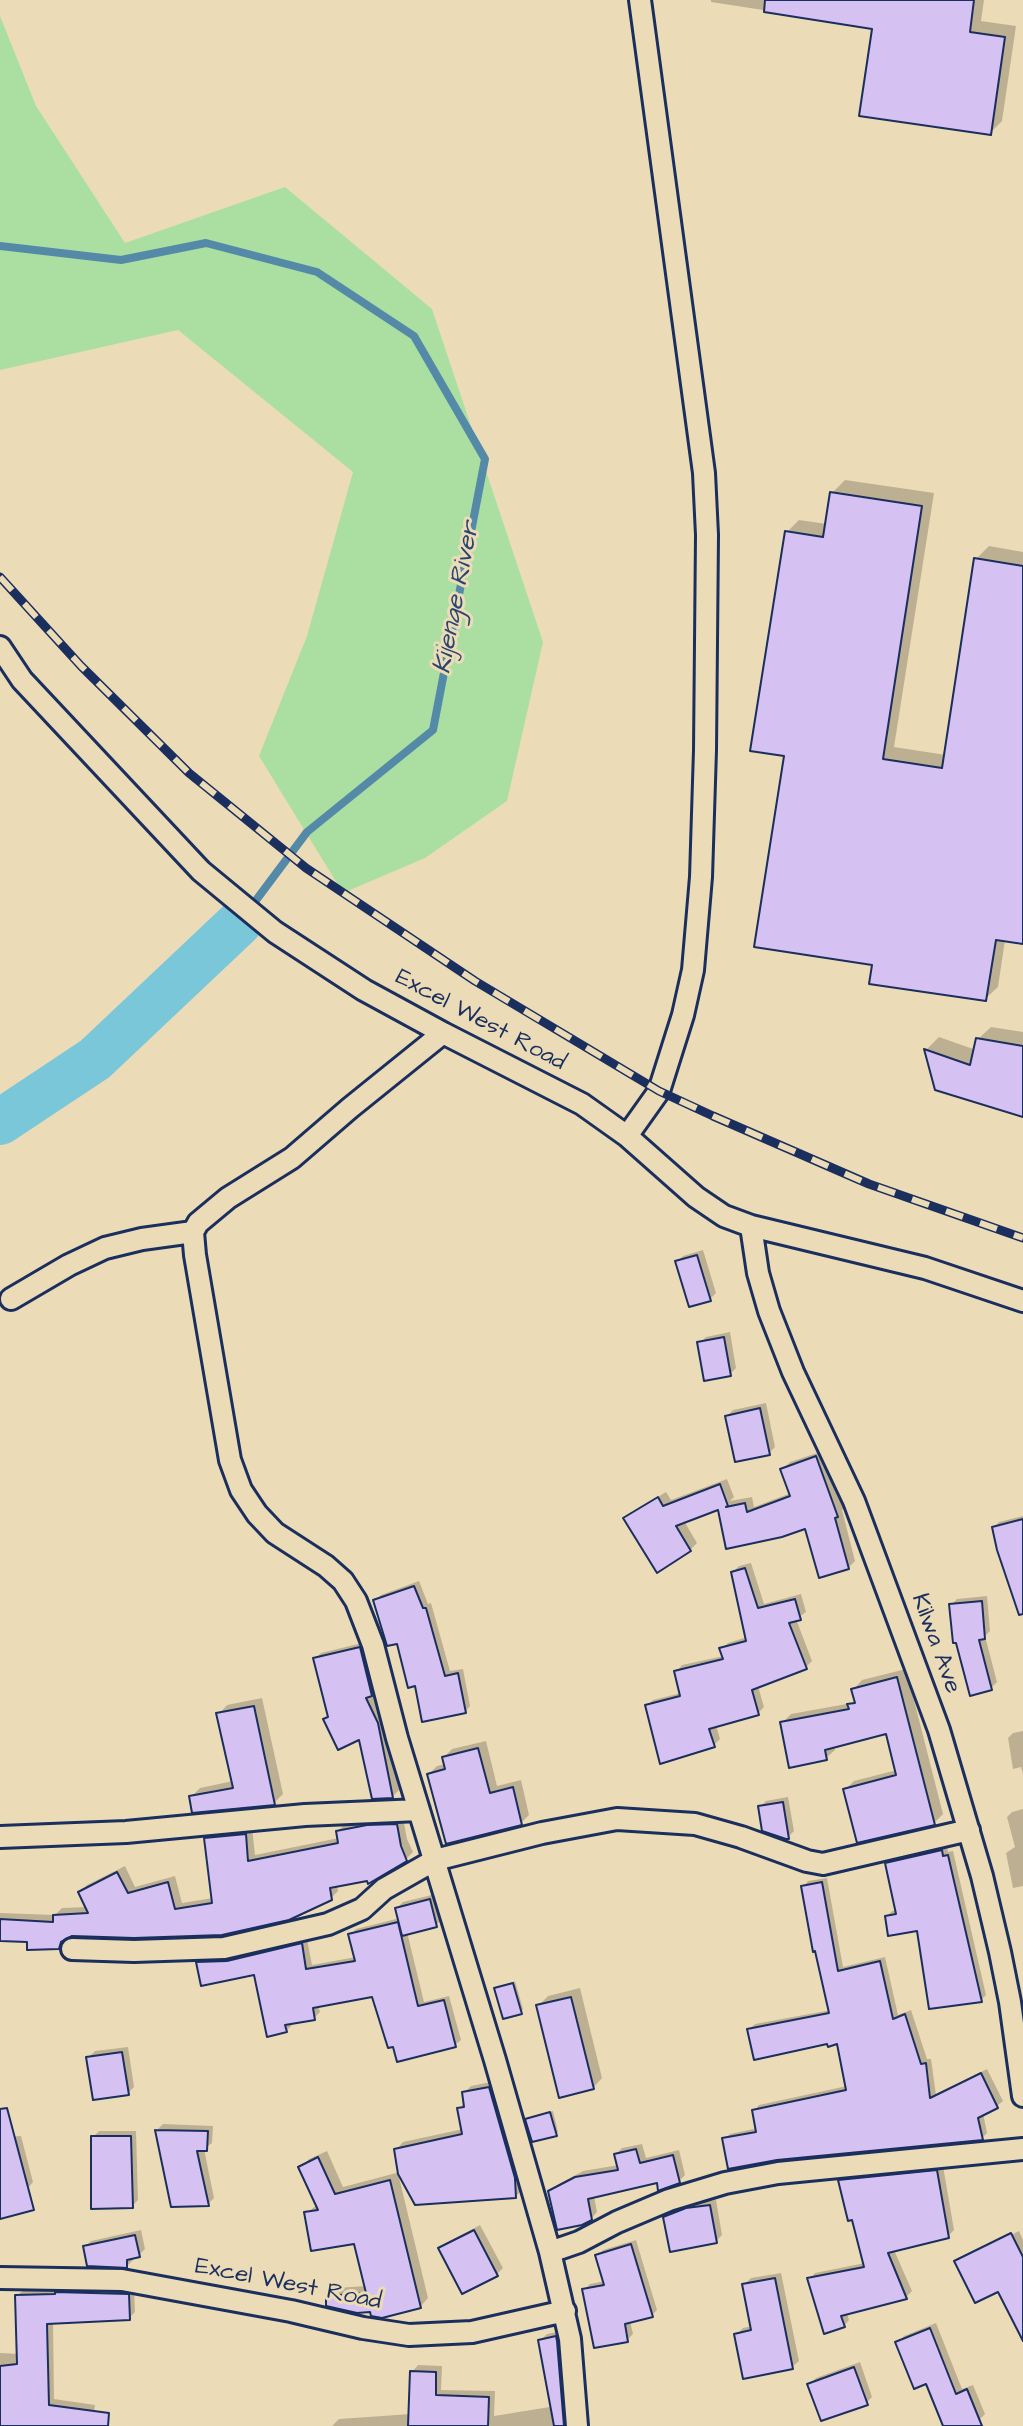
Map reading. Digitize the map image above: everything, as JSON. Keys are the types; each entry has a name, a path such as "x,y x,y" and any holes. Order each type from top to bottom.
{"street":[{"path":"627,1136 659,1091 683,1015 693,970 701,877 707,612 704,473 640,0"},
{"name":"Excel West Road","path":"0,647 22,680 201,871 275,932 364,990 582,1104 627,1136 696,1197 724,1216 751,1226 925,1268 1023,1301"},
{"path":"443,1033 292,1158 228,1198 198,1223 193,1232 195,1255 230,1460 241,1490 275,1533 326,1566 343,1581 356,1601 373,1645 397,1738 550,2252 565,2311 577,2426"},
{"name":"Kilwa Ave","path":"751,1226 758,1273 769,1311 793,1372 854,1501 939,1730 1016,2001 1023,2096"},
{"path":"11,1299 105,1248 193,1232"},
{"path":"0,1837 126,1832 305,1815 419,1810"},
{"path":"72,1949 134,1951 224,1948 328,1924 362,1909 384,1889 435,1860 542,1833 617,1819 695,1824 823,1864 969,1830"},
{"path":"550,2252 579,2242 669,2200 725,2183 778,2173 1023,2149"},
{"name":"Excel West Road","path":"0,2278 122,2280 409,2335 472,2332 565,2311"}],"green space":[{"path":"0,16 36,106 125,243 285,187 432,309 543,642 507,801 425,858 343,893 259,756 307,636 353,472 178,330 0,370"}],"building":[{"path":"765,0 974,0 970,32 1005,37 991,135 859,116 872,29 764,12"},
{"path":"830,492 922,506 883,759 942,768 974,558 1023,566 1023,944 996,940 986,1001 869,984 872,965 754,947 784,756 750,751 785,531 823,537"},
{"path":"976,1038 1023,1046 1023,1117 935,1090 924,1049 970,1065"},
{"path":"697,1255 711,1301 689,1307 675,1261"},
{"path":"724,1337 731,1376 704,1381 697,1342"},
{"path":"760,1408 770,1455 735,1462 725,1416"},
{"path":"816,1456 838,1517 835,1518 849,1569 819,1578 805,1529 726,1549 718,1510 676,1526 691,1551 657,1573 623,1518 658,1497 663,1506 720,1484 726,1507 745,1503 747,1512 790,1496 780,1469"},
{"path":"1023,1519 1023,1614 1019,1615 992,1527"},
{"path":"745,1568 758,1608 795,1599 801,1620 789,1623 807,1669 752,1690 759,1715 709,1729 715,1747 660,1764 645,1705 680,1696 674,1671 723,1659 719,1648 746,1641 731,1572"},
{"path":"414,1586 423,1608 426,1608 445,1676 458,1673 466,1713 422,1722 415,1686 408,1688 397,1644 387,1646 373,1600"},
{"path":"982,1601 985,1639 979,1640 992,1690 970,1696 956,1643 953,1643 949,1604"},
{"path":"360,1647 372,1696 366,1698 378,1723 393,1798 372,1799 359,1740 338,1750 323,1719 328,1717 313,1658"},
{"path":"897,1677 935,1825 857,1843 843,1789 896,1775 886,1734 825,1750 827,1760 789,1768 780,1722 849,1709 847,1704 855,1703 851,1689"},
{"path":"254,1706 275,1805 192,1813 189,1796 233,1788 216,1713"},
{"path":"478,1748 490,1793 513,1787 522,1825 446,1844 427,1774 445,1769 442,1757"},
{"path":"783,1802 789,1839 762,1831 758,1806"},
{"path":"397,1824 407,1861 368,1884 367,1881 330,1888 332,1900 289,1920 222,1935 134,1938 72,1936 61,1942 59,1949 27,1950 27,1942 0,1941 0,1919 53,1922 53,1915 88,1913 78,1892 117,1872 128,1893 168,1882 175,1909 212,1903 204,1838 246,1834 248,1861 338,1843 336,1831 367,1825"},
{"path":"942,1850 943,1856 948,1855 982,2002 929,2009 917,1931 888,1936 885,1916 896,1914 885,1863"},
{"path":"822,1882 838,1971 880,1961 893,2019 905,2014 921,2064 926,2063 930,2098 981,2073 998,2108 978,2118 983,2140 777,2160 728,2169 722,2138 756,2132 752,2110 846,2090 837,2044 754,2060 747,2029 829,2013 813,1952 801,1886"},
{"path":"430,1899 437,1927 402,1936 395,1908"},
{"path":"398,1922 418,2006 444,2000 456,2047 397,2062 393,2047 388,2048 372,1997 313,2008 315,2020 285,2025 287,2032 267,2037 254,1975 201,1986 196,1962 227,1961 302,1943 306,1969 355,1961 348,1934"},
{"path":"513,1983 522,2014 503,2019 494,1988"},
{"path":"571,1997 594,2089 559,2098 536,2005"},
{"path":"122,2052 129,2095 93,2100 86,2057"},
{"path":"489,2087 515,2178 516,2198 415,2205 398,2174 394,2149 462,2134 457,2108 464,2107 462,2092"},
{"path":"7,2108 34,2210 0,2219 0,2109"},
{"path":"550,2112 557,2136 532,2142 525,2119"},
{"path":"155,2130 208,2131 207,2151 197,2151 209,2206 171,2207"},
{"path":"91,2136 131,2136 133,2208 91,2209"},
{"path":"636,2149 640,2163 673,2155 680,2183 658,2191 657,2183 588,2199 592,2220 557,2230 548,2191 575,2177 618,2170 614,2154"},
{"path":"318,2157 335,2194 390,2180 421,2308 382,2318 371,2316 370,2312 357,2313 326,2306 326,2296 366,2293 354,2244 311,2251 304,2212 318,2210 298,2167"},
{"path":"937,2170 949,2238 888,2253 907,2299 841,2316 845,2327 824,2334 807,2278 864,2267 838,2180"},
{"path":"710,2205 717,2243 670,2252 663,2217 686,2208"},
{"path":"474,2230 498,2276 462,2294 438,2248"},
{"path":"1011,2233 1023,2257 1023,2341 998,2292 975,2303 954,2261"},
{"path":"135,2235 140,2257 127,2260 127,2268 87,2266 83,2246"},
{"path":"631,2244 653,2317 625,2324 628,2342 594,2348 582,2289 604,2285 595,2255"},
{"path":"775,2278 793,2369 743,2379 734,2334 751,2330 742,2284"},
{"path":"55,2292 129,2294 130,2320 47,2324 49,2405 109,2413 108,2426 0,2426 0,2366 17,2364 15,2295"},
{"path":"930,2328 956,2394 967,2389 982,2426 943,2426 926,2384 914,2389 895,2342"},
{"path":"556,2336 564,2426 554,2426 538,2340"},
{"path":"854,2367 868,2405 821,2421 807,2384"},
{"path":"410,2371 436,2372 436,2395 489,2397 488,2426 408,2426"}],"waterway":[{"name":"Kijenge River","path":"0,246 121,260 206,243 317,272 414,336 485,459 433,730 307,832 239,923"},
{"name":"Kijenge River","path":"0,1122 95,1059 239,923"}],"railway":[{"path":"0,577 81,666 189,773 306,868 475,981 659,1091 869,1184 1023,1238"}]}
